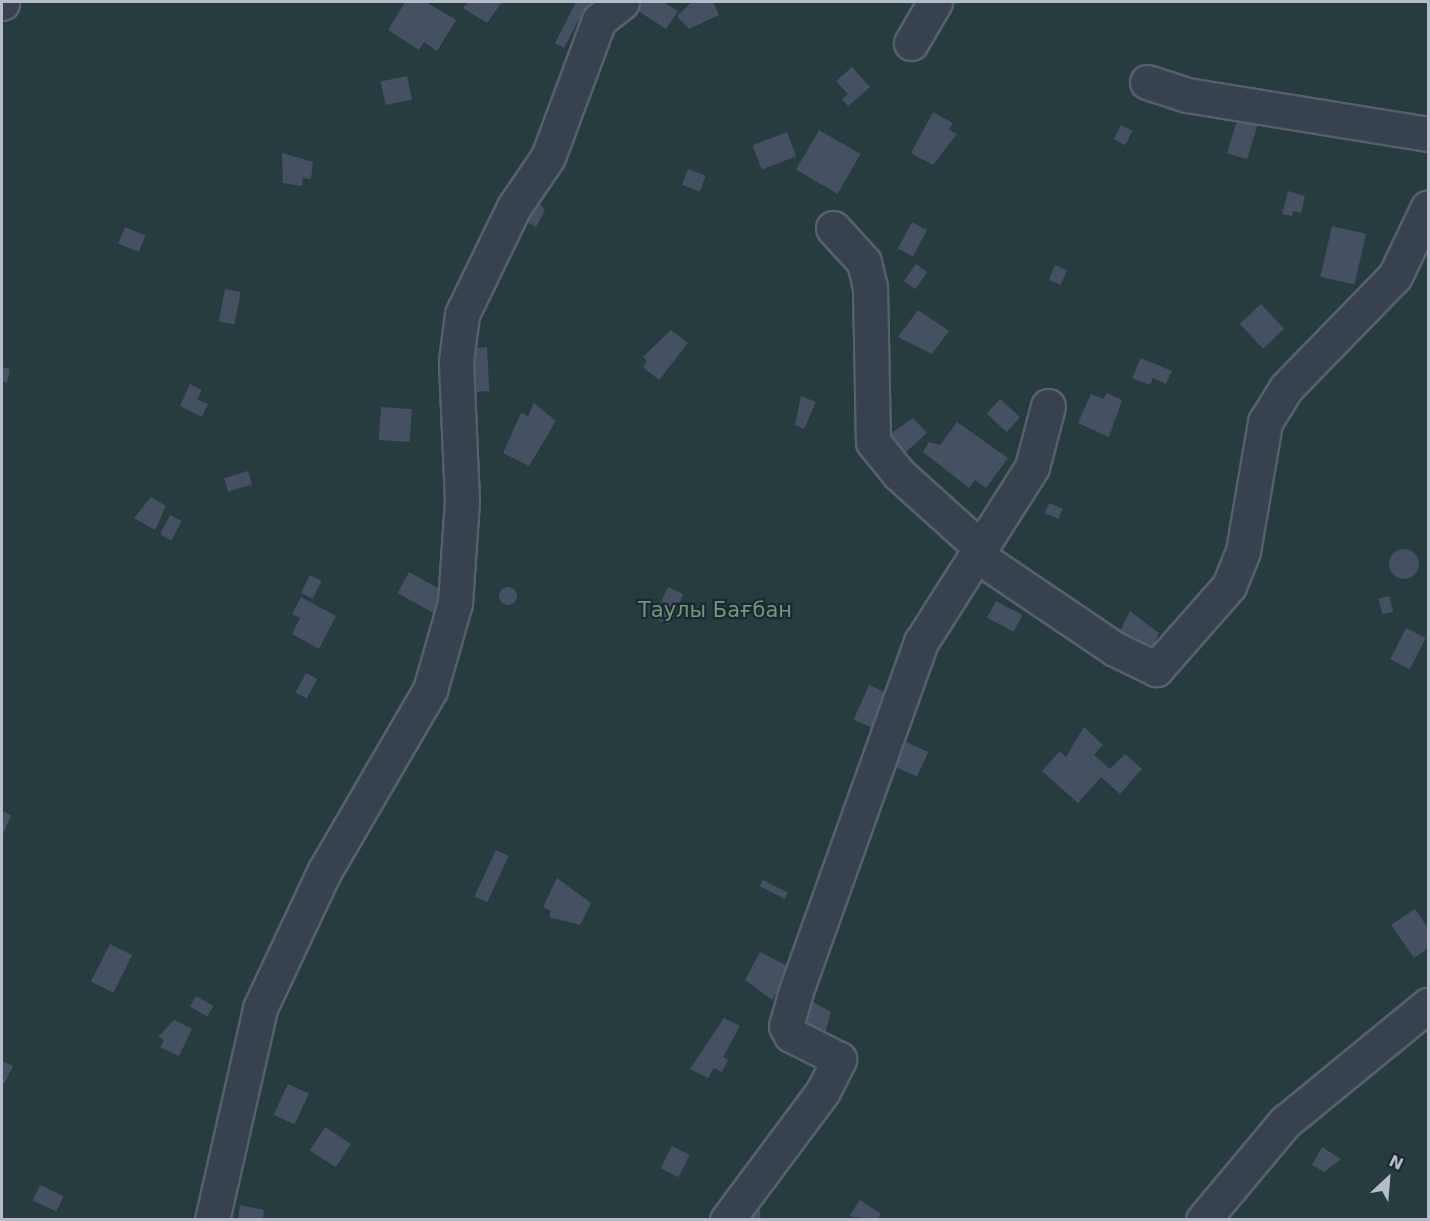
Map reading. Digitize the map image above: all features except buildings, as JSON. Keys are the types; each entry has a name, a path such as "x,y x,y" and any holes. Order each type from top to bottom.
{"street":[{"path":"212,1220 260,1008 324,872 430,690 452,614 462,501 456,361 462,314 514,207 548,157 599,20 622,2"},
{"path":"911,43 935,2"},
{"path":"1147,82 1187,95 1428,134"},
{"path":"833,228 864,262 870,287 873,442 899,474 981,554 1115,649 1155,669 1229,586 1243,551 1264,422 1286,388 1395,276 1428,207"},
{"path":"727,1220 823,1090 839,1059 791,1035 786,1026 793,1002 921,642 954,585 981,554 1032,467 1048,406"},
{"path":"1203,1220 1285,1122 1428,1005"}],"green space":[{"name":"Таулы Бағбан","path":"2,2 1428,2 1428,1219 2,1219"}]}
